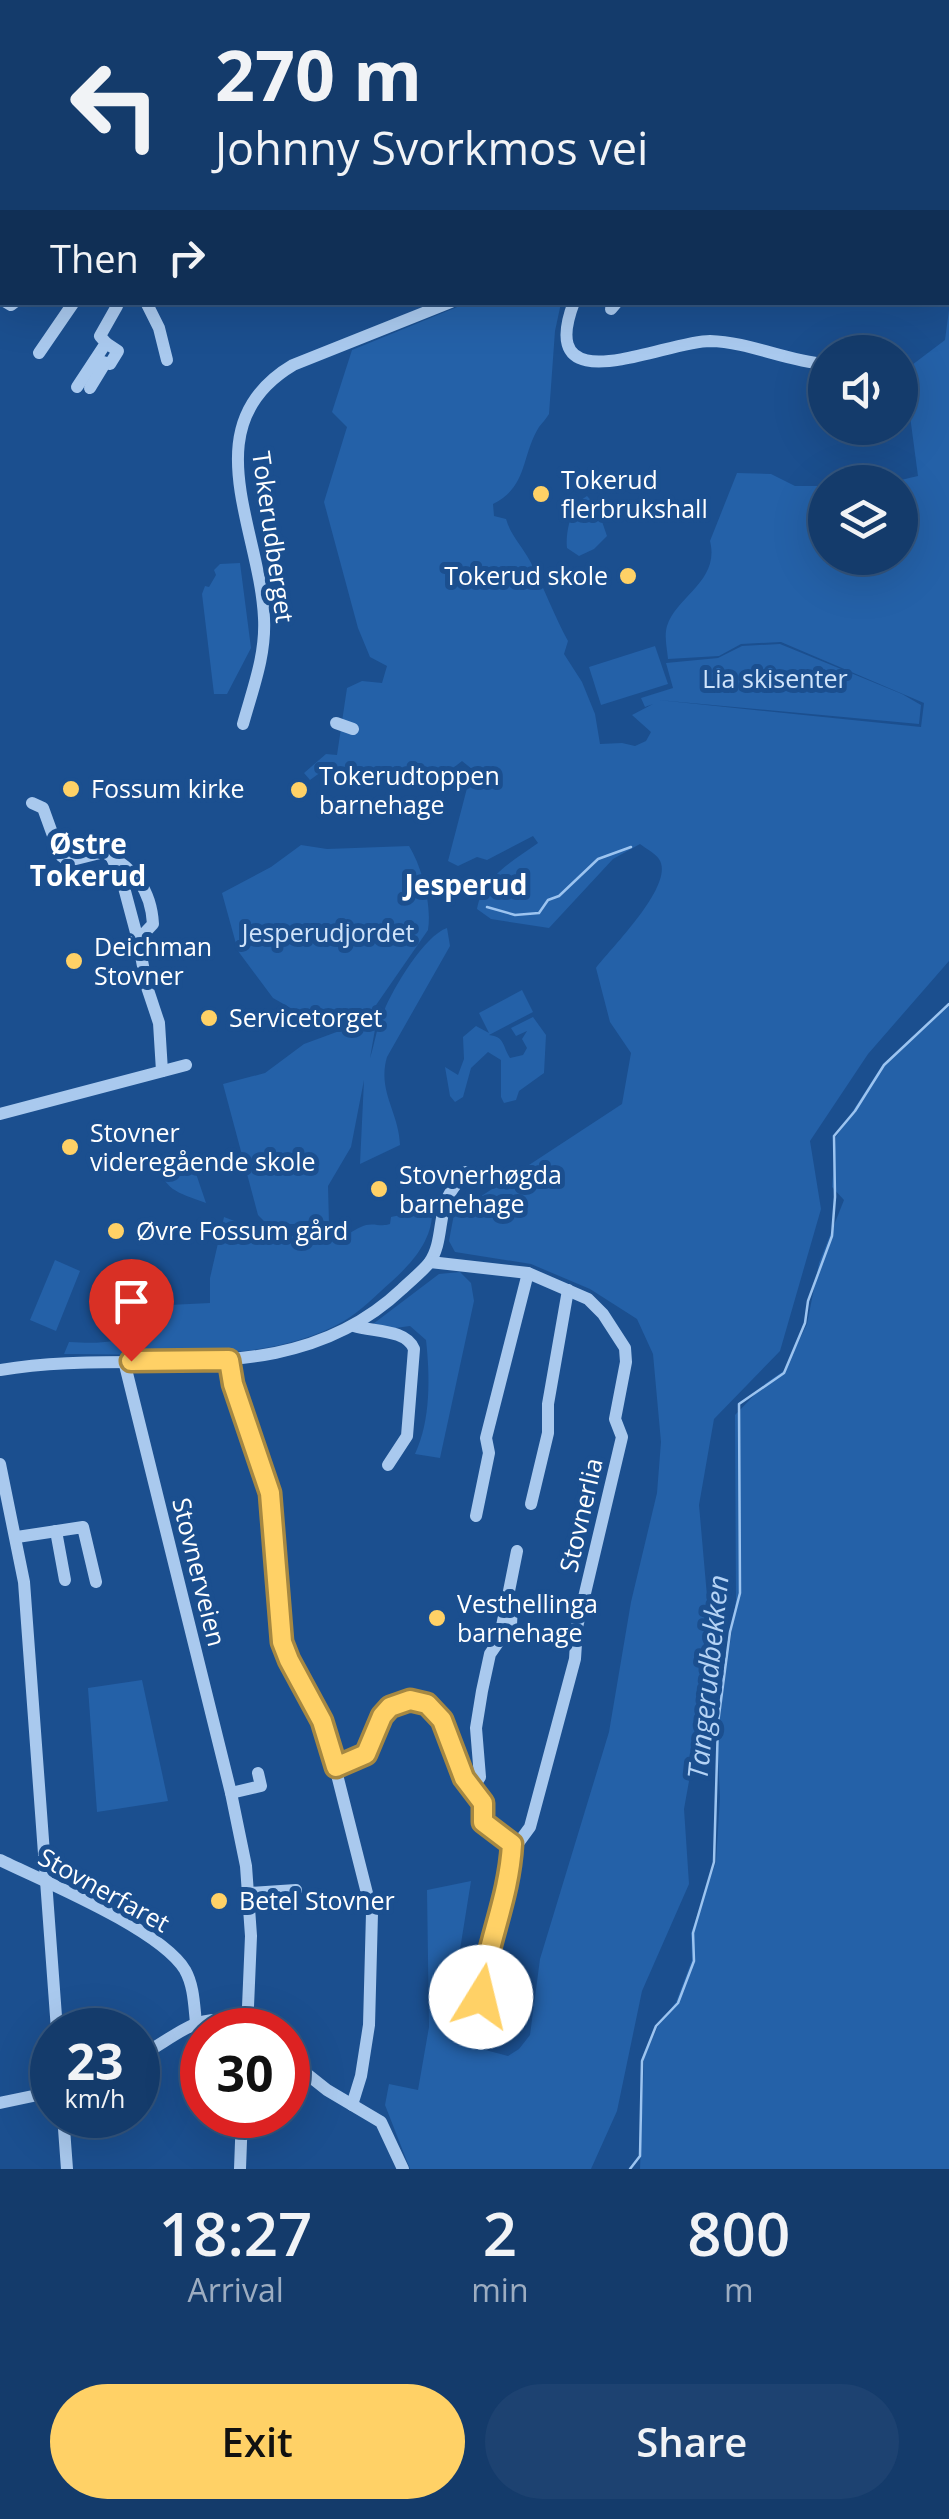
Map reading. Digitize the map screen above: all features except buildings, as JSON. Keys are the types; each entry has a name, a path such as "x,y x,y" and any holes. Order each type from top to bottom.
{"street":[{"path":"39,354 72,305"},
{"path":"147,305 168,360"},
{"name":"Tokerudberget","path":"244,724 264,649 264,613 239,476 236,442 244,416 272,379 293,364 442,305"},
{"path":"573,305 565,336 570,350 586,362 603,364 682,344 712,341 808,361"},
{"path":"84,387 100,362 106,344 100,336 117,306"},
{"path":"336,723 353,729"},
{"path":"32,803 43,808 60,855 68,862 104,852 134,873 146,889 153,924 138,940"},
{"path":"111,856 122,880 159,1024 162,1071"},
{"path":"0,1114 186,1065"},
{"path":"0,1370 48,1364 229,1360 292,1351 320,1342 354,1326 386,1304 430,1262 448,1196 466,1172"},
{"name":"Stovnerlia","path":"430,1262 528,1273 568,1290 588,1299 603,1314 625,1348 626,1362 614,1419 622,1437 577,1628 575,1659 530,1827 522,1839 512,1844"},
{"path":"476,1516 489,1453 486,1438 528,1273"},
{"name":"Stovnerlia","path":"531,1504 548,1433 548,1404 568,1290"},
{"path":"354,1326 402,1336 410,1340 414,1349 406,1436 388,1465"},
{"path":"229,1360 233,1384 270,1493 282,1642 322,1721 368,1889 374,1937 369,2025 352,2106"},
{"name":"Stovnerveien","path":"124,1361 231,1793 250,1893 250,2008"},
{"path":"0,1464 25,1592 55,2008"},
{"path":"17,1537 83,1527 96,1582"},
{"path":"56,1531 64,1580"},
{"path":"499,1641 517,1551"},
{"path":"472,1790 480,1777 476,1722 490,1654 511,1625 512,1604"},
{"path":"336,1767 366,1754 382,1716 390,1707 416,1700 438,1714 472,1790 483,1803 483,1822 512,1844 509,1883 482,1980 473,2035 481,2044"},
{"path":"231,1793 261,1786 258,1773"},
{"name":"Stovnerfaret","path":"0,1860 126,1924 173,1956 190,1983 194,2008"},
{"path":"250,1893 296,1890"},
{"path":"310,2077 381,2122 403,2169"},
{"path":"0,2104 30,2097"},
{"path":"65,2138 67,2169"},
{"path":"240,2169 241,2138"}],"green space":[{"name":"Lia skisenter","path":"462,305 561,305 549,414 533,438 518,480 493,504 494,516 506,519 568,641 564,654 582,682 595,714 600,744 635,746 646,741 651,732 632,715 653,704 645,707 641,698 673,688 666,663 718,658 742,646 780,644 902,694 921,705 919,724 658,700 921,727 924,703 781,642 741,644 719,656 668,659 666,634 672,615 709,567 710,541 737,473 771,474 795,486 808,486 808,575 918,575 918,465 914,445 918,445 918,360 945,340 949,310 949,961 868,1054 810,1141 821,1209 780,1351 714,1419 699,1505 712,1653 684,1809 689,1884 642,1991 617,2111 591,2169 410,2169 385,2105 389,2084 418,2090 429,2027 427,1890 471,1881 450,2012 474,2047 508,2056 530,2035 540,1959 609,1732 631,1602 657,1493 661,1442 653,1354 637,1319 590,1289 531,1264 455,1252 449,1241 454,1214 622,1104 631,1053 610,1022 596,968 651,899 662,870 659,859 640,844 613,859 549,928 491,919 477,909 486,888 500,871 538,843 533,836 487,860 477,857 458,866 448,861 472,769 462,761 428,788 396,768 321,772 310,780 304,773 326,754 337,755 347,688 362,681 382,683 387,666 370,657 358,628 324,502 347,427 332,412 352,350"},
{"path":"587,496 597,507 607,536 594,549 579,556 567,548 567,534 574,511"},
{"path":"240,563 251,648 227,694 214,694 202,594 220,564"},
{"path":"655,646 668,684 601,705 589,667"},
{"name":"Jesperudjordet","path":"301,845 327,849 409,846 427,898 428,930 374,1008 329,1030 273,998 238,951 222,893 271,867"},
{"path":"447,928 450,946 387,1057 386,1091 400,1145 360,1164 364,1080 351,1147 328,1186 329,1224 267,1224 258,1215 223,1084 265,1073 304,1044 361,1023 378,1012 370,1058 382,1016 402,976 429,941"},
{"path":"522,990 533,1012 489,1035 501,1040 510,1058 523,1055 527,1048 522,1039 527,1031 516,1036 511,1028 533,1017 546,1035 544,1073 519,1091 516,1100 504,1103 501,1060 488,1052 471,1068 463,1097 455,1102 450,1096 445,1067 458,1075 464,1059 463,1037 476,1026 489,1033 479,1013"},
{"path":"949,1006 949,2169 640,2169 644,2058 658,2026 676,2002 692,1960 691,1933 716,1862 720,1797 717,1737 736,1600 735,1415 766,1383 785,1370 807,1324 819,1263 844,1200 832,1187 836,1137 883,1064"},
{"path":"189,1153 206,1203 173,1189 155,1159"},
{"path":"432,1211 429,1232 406,1267 356,1313 313,1335 280,1345 208,1354 64,1354 69,1342 114,1341 136,1333 169,1305 210,1303 210,1278 224,1217 283,1235 313,1238 347,1234 366,1225 390,1224 391,1217"},
{"path":"55,1260 80,1271 56,1331 30,1320"},
{"path":"460,1272 471,1283 474,1301 440,1458 415,1454 428,1398 426,1340 410,1326 388,1329 373,1324 439,1274"},
{"path":"142,1680 168,1801 97,1812 88,1688"}],"waterway":[{"path":"487,907 515,915 539,913 548,900 559,896 598,859 631,847"},
{"name":"Tangerudbekken","path":"630,2169 640,2156 642,2061 656,2026 678,2003 694,1961 693,1933 714,1862 718,1723 730,1632 740,1593 739,1404 784,1373 805,1323 808,1301 832,1236 834,1136 884,1065 949,1004"}],"place":[{"name":"Tokerud flerbrukshall","path":"541,494"},
{"name":"Tokerud skole","path":"628,576"},
{"name":"Fossum kirke","path":"71,789"},
{"name":"Tokerudtoppen barnehage","path":"299,790"},
{"name":"Deichman Stovner","path":"74,961"},
{"name":"Servicetorget","path":"209,1018"},
{"name":"Stovner videregående skole","path":"70,1147"},
{"name":"Stovnerhøgda barnehage","path":"379,1189"},
{"name":"Øvre Fossum gård","path":"116,1231"},
{"name":"Vesthellinga barnehage","path":"437,1618"},
{"name":"Betel Stovner","path":"219,1901"}],"district":[{"name":"Østre Tokerud","path":"88,860"},
{"name":"Jesperud","path":"466,885"}],"route":[{"path":"131,1361 229,1360 233,1384 270,1493 282,1642 322,1721 336,1767 366,1754 382,1716 390,1707 402,1701 421,1702 442,1720 464,1778 483,1803 483,1822 512,1844 509,1883 495,1939 488,1950 481,1997"}]}
